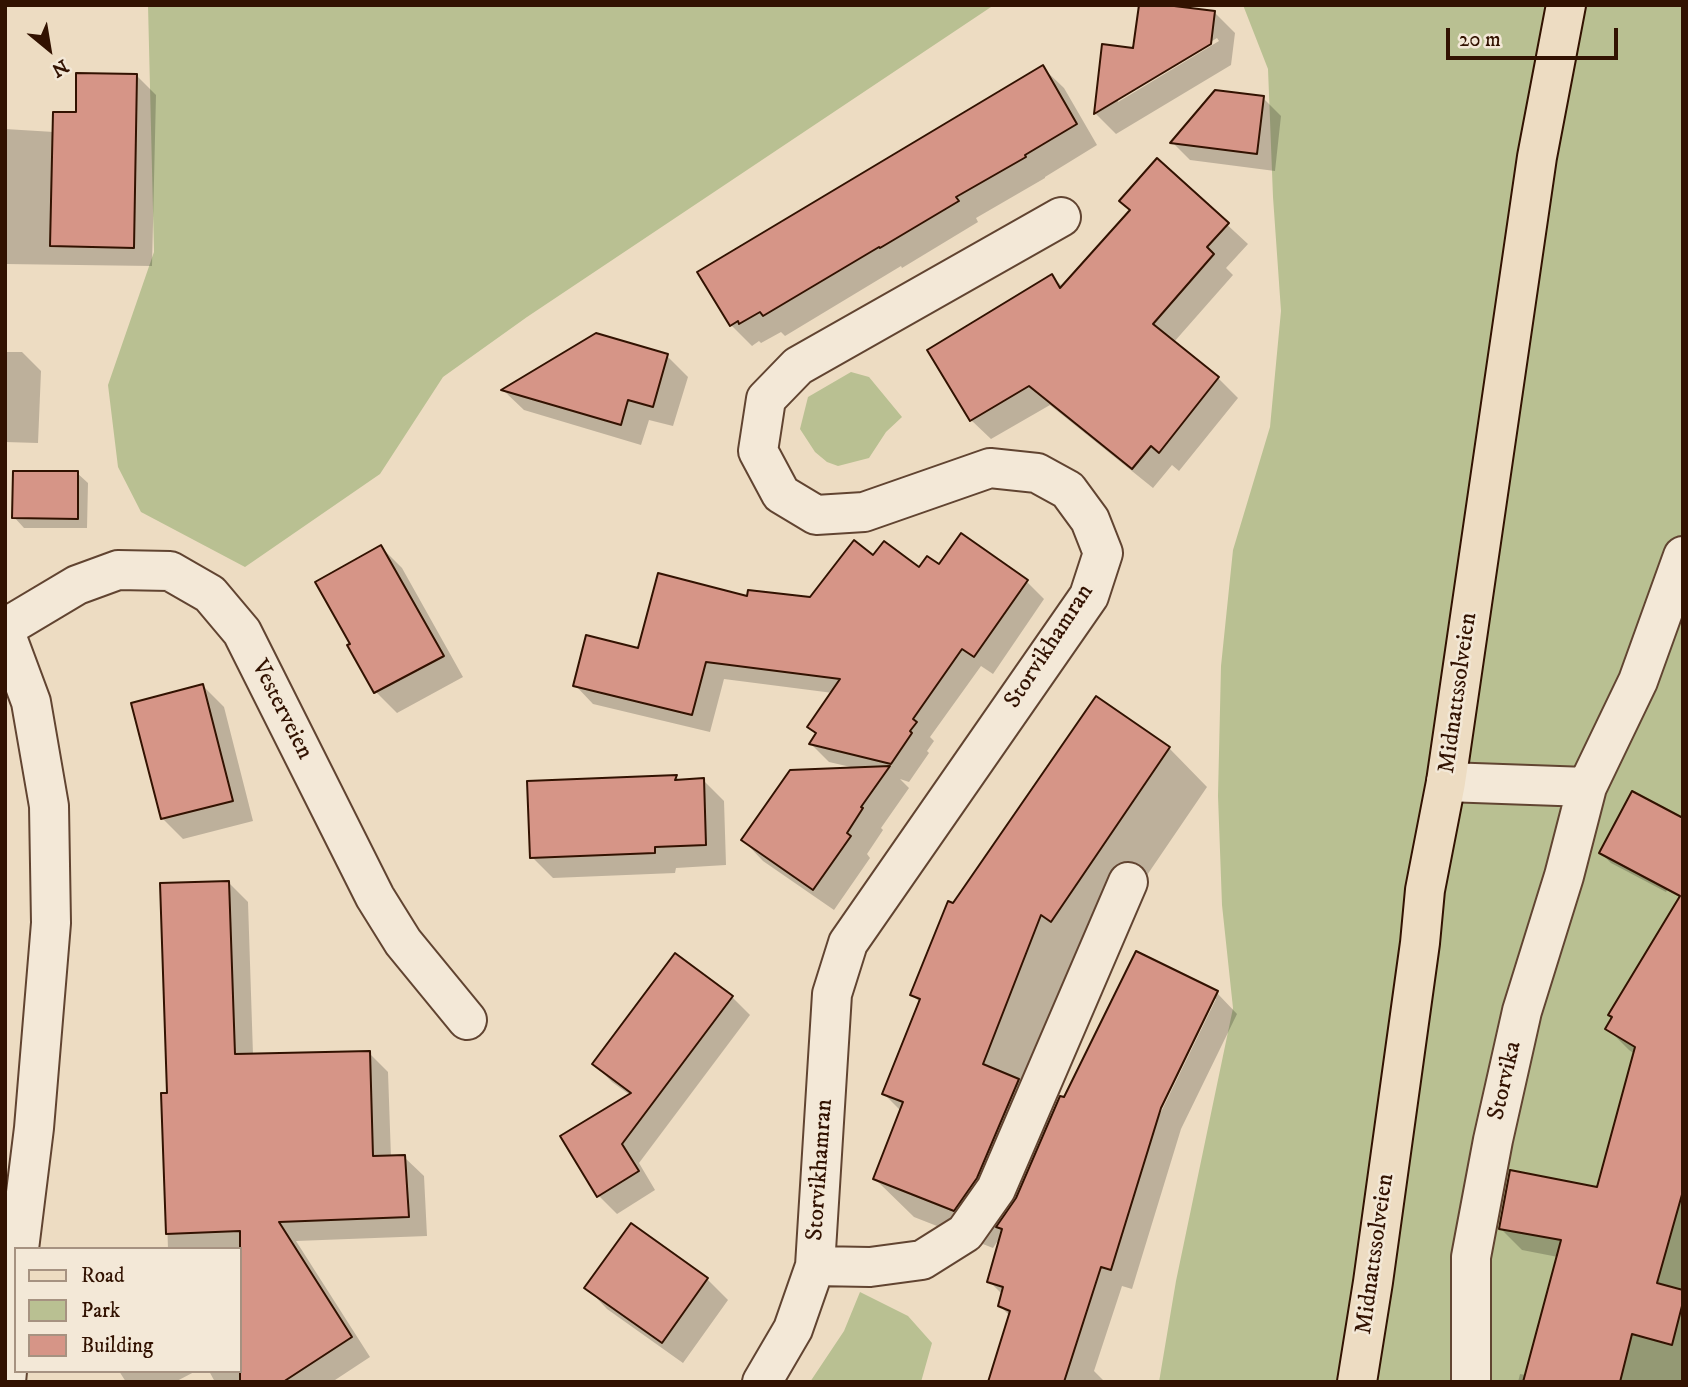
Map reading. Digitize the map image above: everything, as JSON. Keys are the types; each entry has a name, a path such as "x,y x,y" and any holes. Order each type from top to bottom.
{"main road":[{"name":"Midnattssolveien","path":"1357,1382 1426,890 1446,782 1537,157 1566,5"}],"street":[{"name":"Storvikhamran","path":"762,1382 793,1329 815,1266 832,994 848,943 1089,596 1102,553 1090,520 1068,490 1037,473 990,468 864,512 816,515 781,494 758,451 766,399 798,366 1061,217"},
{"name":"Storvika","path":"1471,1382 1471,1257 1522,1011 1564,876 1587,787 1638,681 1683,556"},
{"name":"Vesterveien","path":"19,1247 34,1128 51,923 49,806 31,702 5,630 77,584 118,570 170,571 210,594 242,632 374,897 403,942 467,1020"},
{"path":"1446,782 1587,787"},
{"name":"Storvikhamran","path":"815,1266 870,1267 922,1260 965,1233 996,1189 1128,881"},
{"path":"6,1382 14,1296"}],"green space":[{"path":"148,5 994,5 527,317 443,377 380,474 245,567 141,512 118,467 108,385 154,252"},
{"path":"1243,5 1683,5 1683,1382 1159,1382 1176,1281 1233,1008 1222,905 1218,796 1221,666 1233,550 1270,427 1281,311 1268,69"},
{"path":"851,372 869,377 902,417 886,432 869,458 838,466 827,462 815,452 800,429 808,397"},
{"path":"860,1292 908,1316 932,1343 921,1382 810,1382 844,1331"}],"building":[{"path":"1139,5 1166,5 1215,11 1211,44 1094,114 1102,44 1133,48"},
{"path":"1043,65 1077,124 956,197 959,201 880,248 763,316 760,312 730,326 697,272"},
{"path":"76,73 137,74 134,248 50,246 53,112 76,112"},
{"path":"1215,90 1264,96 1257,154 1170,143"},
{"path":"1157,158 1229,223 1207,247 1214,254 1153,324 1219,377 1159,453 1151,446 1132,469 1029,386 970,421 927,350 1052,274 1060,288 1130,210 1119,201"},
{"path":"596,333 668,354 653,407 628,400 621,425 501,390"},
{"path":"13,471 78,471 78,519 12,518"},
{"path":"961,533 1028,580 974,657 962,649 913,719 917,722 910,731 912,733 891,764 809,744 816,733 807,727 840,679 706,662 692,715 573,686 586,635 638,648 658,573 747,596 748,590 810,597 854,540 873,555 884,541 919,567 927,556 939,564"},
{"path":"381,545 444,656 374,693 315,582"},
{"path":"203,684 233,801 161,819 131,703"},
{"path":"1096,696 1170,747 1051,922 1041,915 983,1064 1019,1079 977,1178 954,1211 873,1179 903,1102 882,1094 920,999 910,995 948,901 953,903"},
{"path":"890,766 861,807 863,808 847,833 851,836 813,890 741,840 790,770"},
{"path":"677,775 675,780 704,778 706,845 655,847 655,853 530,858 527,781"},
{"path":"1632,791 1683,818 1683,1191 1657,1283 1683,1290 1683,1302 1672,1345 1632,1334 1620,1382 1523,1382 1561,1240 1499,1229 1510,1170 1597,1187 1635,1047 1605,1029 1612,1017 1608,1015 1680,896 1599,853"},
{"path":"229,881 235,1054 370,1051 373,1156 405,1155 409,1217 279,1222 352,1337 283,1382 240,1382 240,1231 166,1234 161,1093 167,1093 160,883"},
{"path":"1136,951 1218,991 1161,1108 1111,1270 1101,1267 1064,1382 988,1382 1010,1311 998,1306 1003,1287 987,1282 1002,1229 996,1227 1016,1198 1060,1096 1064,1097"},
{"path":"675,953 733,996 622,1144 639,1171 597,1197 560,1136 631,1093 592,1064"},
{"path":"631,1223 708,1278 662,1343 584,1288"}]}
